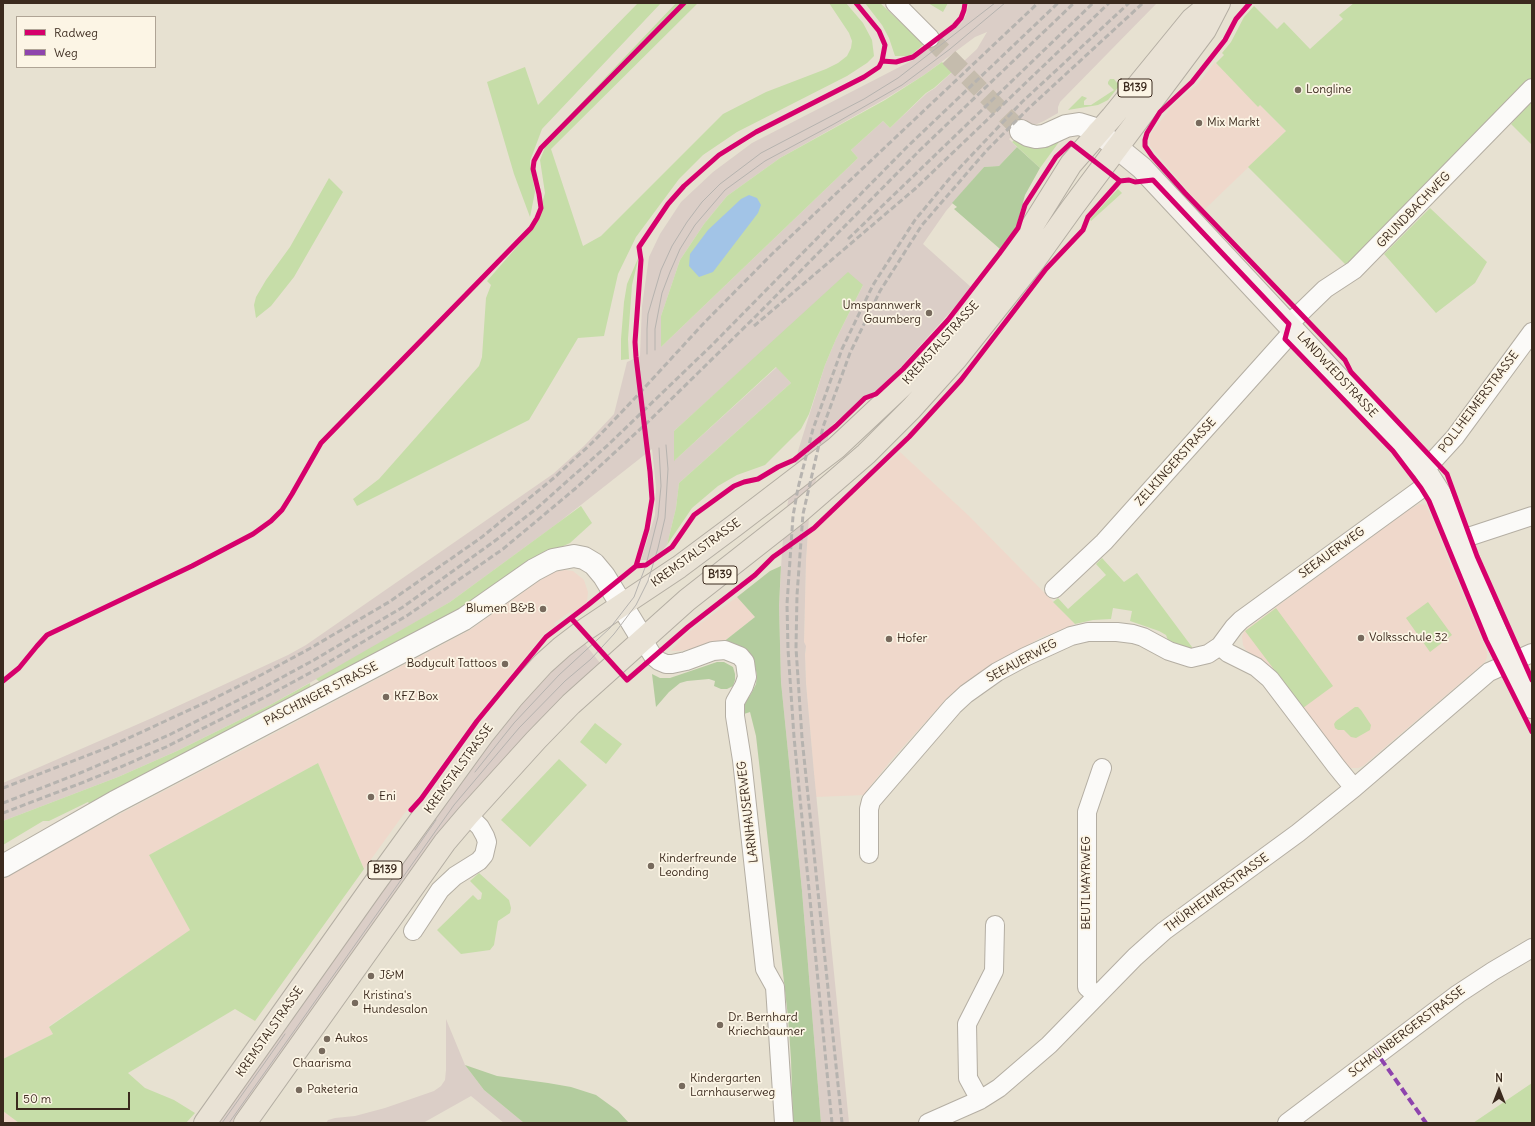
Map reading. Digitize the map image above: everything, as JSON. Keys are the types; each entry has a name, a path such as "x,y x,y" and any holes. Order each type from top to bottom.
{"main road":[{"name":"KREMSTALSTRASSE","path":"205,1123 372,887 483,734 512,698 543,664 562,647 583,631 700,553 836,448 902,386 938,350 974,306 1019,245 1071,164 1112,117 1192,19 1212,3"},
{"name":"KREMSTALSTRASSE","path":"245,1123 445,842 546,729 602,675 687,600 787,521 866,454 911,409 956,359 1014,287 1205,30 1219,3"},
{"name":"LANDWIEDSTRASSE","path":"1098,132 1142,168 1394,436 1428,475 1442,500 1487,612 1532,707"}],"street":[{"path":"895,3 930,38"},
{"name":"GRUNDBACHWEG","path":"1292,327 1325,289 1354,270 1532,88"},
{"path":"1021,131 1036,137 1044,136 1066,126 1079,124 1092,128 1098,132"},
{"name":"ZELKINGERSTRASSE","path":"1054,589 1104,542 1292,327"},
{"name":"POLLHEIMERSTRASSE","path":"1428,475 1434,460 1455,437 1532,332"},
{"name":"SEEAUERWEG","path":"869,854 869,809 871,801 953,706 966,694 997,672 1054,643 1071,636 1088,632 1117,632 1133,634 1143,637 1176,654 1191,658 1208,654 1220,646 1241,620 1333,552 1428,475"},
{"path":"1459,540 1532,516"},
{"name":"PASCHINGER STRASSE","path":"3,866 115,802 464,619 534,570 553,560 574,556 584,558 594,564 604,576 622,605"},
{"name":"LARNHAUSERWEG","path":"622,605 653,656 659,661 666,664 672,664 686,661 713,651 725,650 740,656 745,662 747,677 735,702 735,716 742,760 765,969 775,987 784,1123"},
{"path":"1220,646 1228,653 1256,667 1270,679 1354,788"},
{"path":"1510,663 1532,653"},
{"name":"THÜRHEIMERSTRASSE","path":"928,1123 980,1100 999,1088 1049,1045 1134,956 1164,931 1269,855 1354,788 1489,672 1510,663"},
{"name":"BEUTLMAYRWEG","path":"1096,996 1087,987 1087,812 1102,768"},
{"path":"412,931 440,890 455,876 479,861 484,855 487,842 486,836 480,826 468,815"},
{"path":"980,1100 968,1078 967,1024 994,972 995,925"},
{"name":"SCHAUNBERGERSTRASSE","path":"1287,1123 1458,994 1532,948"}],"shaded area":[{"path":"969,3 1157,3 1060,102 1058,113 1037,124 1030,125 1027,123 1009,139 1017,147 999,166 984,167 946,211 923,244 972,288 898,370 875,392 831,426 815,483 809,517 806,560 804,642 806,646 806,683 849,1123 821,1123 802,891 781,682 779,606 785,517 798,451 825,365 836,339 863,285 745,367 674,431 675,460 777,367 791,383 679,483 676,508 667,545 663,550 648,560 641,560 655,515 656,487 652,449 558,523 450,602 370,649 270,705 177,751 118,777 3,821 3,783 152,718 288,655 306,645 553,474 584,446 614,414 627,362 640,356 642,306 649,257 660,234 681,202 713,172 752,143 915,59 962,22 966,15","holes":["987,32 977,49 890,128 883,121 851,150 858,158 661,347 661,316 680,260 704,224 727,196 780,158 885,99 924,75 975,37"]},
{"path":"1215,62 1258,106 1260,105 1286,131 1204,210 1150,146 1149,139 1150,135 1172,106 1198,84"},
{"path":"900,452 969,516 1075,624 1040,638 966,683 947,698 893,758 865,795 816,797 806,683 806,650 804,642 808,533"},
{"name":"Volksschule 32","path":"1419,504 1426,505 1435,525 1487,652 1487,657 1485,662 1363,766 1351,768 1345,764 1276,671 1246,650 1243,645 1242,636 1245,630 1407,511"},
{"path":"565,570 573,571 584,580 588,592 587,601 585,604 571,614 570,612 554,623 555,626 544,634 475,718 364,869 318,763 149,855 191,930 49,1026 53,1034 3,1059 3,879 116,816 470,630 539,581 554,572"},
{"path":"737,597 755,617 722,643 680,651 671,651 684,636"},
{"path":"582,640 600,663 560,700 459,808 236,1123 214,1123 500,724 540,680"},
{"path":"446,1019 465,1065 484,1090 524,1123 504,1123 471,1096 423,1123 326,1123 328,1120 335,1118 355,1116 385,1108 434,1091 441,1086 445,1080 446,1070"},
{"path":"3,1111 19,1123 3,1123"}],"green space":[{"path":"638,3 661,3 542,129 530,161 535,192 530,217 514,174 487,82 525,67 538,105"},
{"path":"676,3 698,3 551,149 583,246 601,236 723,114 766,92 826,69 838,63 847,56 851,48 852,41 849,33 829,3 846,3 863,23 872,40 874,56 867,63 847,76 737,132 703,155 679,179 636,237 618,274 604,336 578,338 529,420 357,506 353,499 379,479 479,366 482,357 486,298 491,285 487,281 536,225 545,193 540,160 549,137"},
{"path":"865,3 880,3 924,44 910,56 895,56 889,38 882,25"},
{"path":"928,3 948,3 943,12"},
{"path":"1354,3 1532,3 1532,80 1346,265 1248,167 1286,131 1260,105 1258,107 1216,63 1224,55 1222,53 1231,42 1244,17 1254,6 1277,29 1284,22 1310,49 1343,19 1339,15"},
{"path":"942,62 952,72 926,93 890,128 883,121 851,150 858,158 661,347 661,316 680,260 704,224 727,196 780,158 885,100"},
{"path":"1110,79 1114,79 1117,83 1123,81 1108,100 1098,105 1068,110 1082,96 1087,98 1084,101 1084,105 1091,105 1114,90 1108,84"},
{"path":"1532,100 1532,145 1511,124"},
{"path":"1017,138 1059,142 1040,168 1012,142"},
{"path":"1017,147 1040,168 1025,195 1016,228 1000,249 954,209 957,207 952,203 984,167 999,166"},
{"path":"329,178 343,192 294,277 271,306 256,318 254,305 256,297 266,280 290,247"},
{"path":"1118,189 1122,193 1091,221 1090,219"},
{"path":"1430,208 1487,262 1475,283 1436,313 1384,254"},
{"path":"639,256 632,285 628,339 629,359 621,360 621,339 627,284"},
{"path":"848,272 863,285 836,339 825,365 809,414 801,429 765,465 737,475 718,486 692,508 667,545 676,508 679,483 791,383 776,367 674,461 674,431"},
{"path":"581,506 592,523 570,543 550,552 456,616 324,685 316,679 450,602"},
{"path":"1102,558 1124,582 1137,573 1192,649 1190,650 1169,643 1166,635 1159,631 1130,621 1132,611 1113,608 1111,619 1093,620 1075,624 1053,602 1058,598 1068,609 1106,575 1096,564"},
{"path":"781,566 779,606 781,682 802,891 821,1123 793,1123 788,1017 756,736 750,712 741,715 746,701 756,684 757,675 754,662 722,643 755,617 737,597 770,571"},
{"path":"1428,602 1452,635 1430,652 1406,618"},
{"path":"1276,608 1333,686 1303,708 1245,631"},
{"path":"717,662 724,662 733,667 735,680 733,686 727,689 721,689 714,686 715,681 709,679 687,681 680,683 669,692 656,707 652,674 660,678 670,678"},
{"path":"310,683 311,692 92,807 88,802 49,821 43,821 3,845 3,821 118,777 177,751 270,705"},
{"path":"1355,707 1358,707 1361,710 1371,725 1370,730 1356,738 1351,737 1344,730 1338,730 1335,728 1334,724"},
{"path":"595,723 622,744 606,764 580,742"},
{"path":"559,759 587,785 530,847 501,820"},
{"path":"318,763 364,869 255,1021 235,1009 128,1073 145,1088 174,1100 195,1113 186,1123 19,1123 3,1111 3,1059 53,1034 49,1027 190,930 149,855"},
{"path":"479,873 509,900 511,908 510,913 498,921 494,945 490,950 461,954 437,930 473,895 478,900 481,899 482,893 470,881"},
{"path":"465,1065 497,1076 571,1087 596,1095 618,1111 629,1123 524,1123 484,1090"},
{"path":"1532,1083 1532,1123 1473,1123"}],"water":[{"path":"749,195 757,198 761,205 758,213 713,272 699,277 689,266 690,254 708,230 741,199"}],"tunnel":[{"path":"930,38 1021,131"}],"tram line":[{"path":"647,354 648,314 661,270 672,246 702,202 720,184 761,153 864,99 898,78 995,3"},
{"path":"655,350 655,329 662,293 680,249 695,225 725,190 765,161 902,85 950,49 1005,3"},
{"path":"229,1123 454,805 519,728 565,681 591,659 614,634 636,605 648,581 665,518 668,469 666,445"},
{"path":"475,772 514,723 559,675 610,628 634,597 646,565 658,517 661,486 659,448"},
{"path":"415,850 436,820"},
{"path":"222,1123 285,1034"}],"railway":[{"path":"3,788 109,747 261,675 389,602 482,537 555,477 594,441 703,324 772,254 1038,3"},
{"path":"3,803 80,773 169,735 266,686 314,660 403,607 496,540 536,509 609,444 712,345 907,147 1058,3"},
{"path":"3,813 84,782 166,747 271,694 319,668 408,615 503,549 576,488 649,421 756,316 920,150 1074,3"},
{"path":"848,239 1093,3"},
{"path":"754,326 916,188 1109,3"},
{"path":"832,1123 794,737 788,649 787,604 793,516 798,488 813,429 842,349 873,285 915,220 950,178 1022,102 1129,3"},
{"path":"842,1123 802,738 796,648 797,595 803,514 823,427 850,353 880,291 922,225 987,150 1029,108 1143,3"}],"marked path":[{"path":"1374,1049 1426,1123"}],"cycle path":[{"path":"3,681 19,668 47,635 192,566 253,534 271,521 282,510 321,443 531,228 541,208 533,169 534,161 541,148 684,3"},
{"path":"411,810 421,799 477,721 546,637 636,566 647,529 652,499 635,342 641,260 639,247 668,204 684,186 719,155 756,132 864,77 879,67 882,61 885,45 879,31 856,3"},
{"path":"882,61 896,62 913,57 954,26 961,18 965,3"},
{"path":"1250,3 1236,19 1225,40 1192,82 1160,112 1147,133 1145,146 1185,193 1345,360 1351,372 1447,474 1477,556 1532,680"},
{"path":"636,566 646,565 672,547 694,515 734,486 758,479 778,467 794,460 836,426 865,398 876,394 903,369 948,320 999,254 1018,228 1025,205 1056,157 1071,143 1120,181"},
{"path":"571,618 627,680 688,627 755,575 773,557 814,528 909,437 961,380 1046,269 1083,230 1088,217 1120,181 1129,180 1135,182 1153,180 1289,324 1285,339 1393,451 1421,488 1429,501 1486,640 1532,732"}],"place":[{"name":"Longline","path":"1298,90"},
{"name":"Mix Markt","path":"1199,123"},
{"name":"Umspannwerk Gaumberg","path":"929,313"},
{"name":"Blumen B&B","path":"543,609"},
{"name":"Volksschule 32","path":"1361,638"},
{"name":"Hofer","path":"889,639"},
{"name":"Bodycult Tattoos","path":"505,664"},
{"name":"KFZ Box","path":"386,697"},
{"name":"Eni","path":"371,797"},
{"name":"Kinderfreunde Leonding","path":"651,866"},
{"name":"J&M","path":"371,976"},
{"name":"Kristina's Hundesalon","path":"355,1003"},
{"name":"Dr. Bernhard Kriechbaumer","path":"720,1025"},
{"name":"Aukos","path":"327,1039"},
{"name":"Chaarisma","path":"322,1051"},
{"name":"Kindergarten Larnhauserweg","path":"682,1086"},
{"name":"Paketeria","path":"299,1090"}]}
